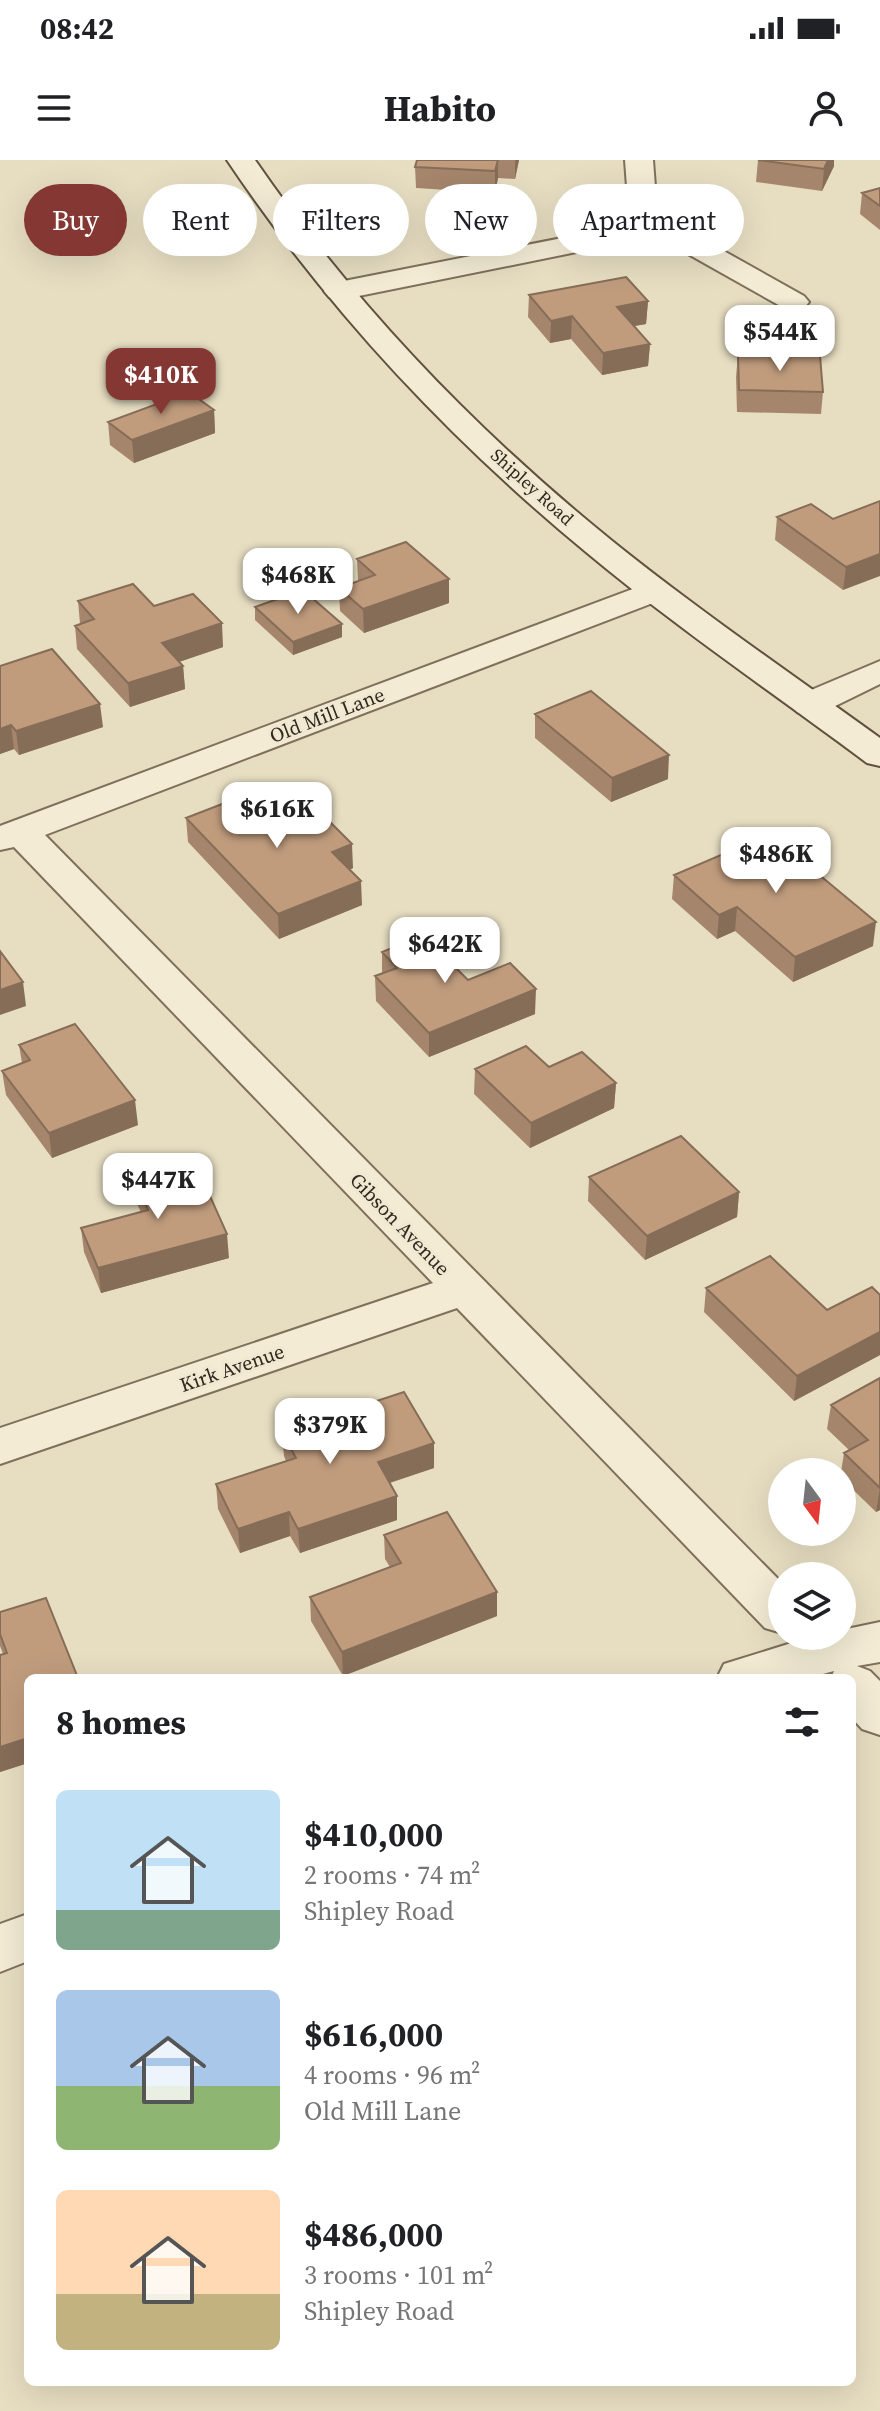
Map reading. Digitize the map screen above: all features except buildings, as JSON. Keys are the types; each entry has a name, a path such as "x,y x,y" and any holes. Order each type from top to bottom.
{"street":[{"name":"Shipley Road","path":"241,160 303,248 339,291 403,362 505,463 654,591 880,755"},
{"path":"639,160 641,184"},
{"path":"339,291 553,248"},
{"path":"712,256 794,302"},
{"name":"Old Mill Lane","path":"10,835 654,591"},
{"path":"810,704 880,671"},
{"name":"Gibson Avenue","path":"10,835 768,1600"},
{"name":"Kirk Avenue","path":"0,1446 463,1289"},
{"path":"766,1674 831,1663 880,1642"},
{"path":"856,1689 880,1714"},
{"path":"0,1948 24,1939"}]}
